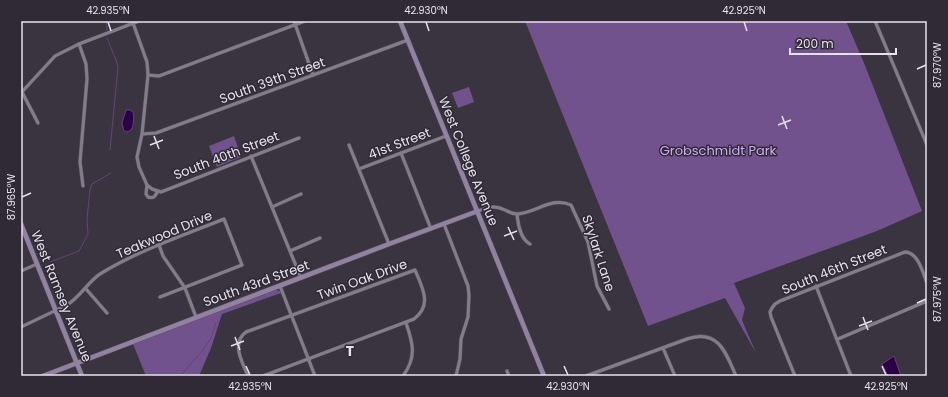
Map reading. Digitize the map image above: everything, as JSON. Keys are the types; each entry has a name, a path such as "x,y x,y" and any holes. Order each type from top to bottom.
{"street":[{"path":"38,124 22,93 55,56 79,44 139,21"},
{"path":"148,75 159,76 295,23 305,21"},
{"name":"West College Avenue","path":"400,21 544,376"},
{"path":"875,21 927,145"},
{"path":"133,23 147,62 148,75 142,134 137,157 139,167 147,184 152,189 160,191"},
{"path":"295,23 313,75"},
{"name":"South 39th Street","path":"142,134 156,133 408,40"},
{"path":"79,44 86,64 87,79 80,162 83,186"},
{"name":"41st Street","path":"359,169 446,136"},
{"name":"South 40th Street","path":"160,191 299,138"},
{"path":"349,145 389,244"},
{"path":"401,153 431,228"},
{"path":"251,156 301,278"},
{"path":"147,184 146,194 148,197 154,197 160,191"},
{"path":"272,207 301,194"},
{"name":"Skylark Lane","path":"518,214 561,201 571,205 588,242 597,286 609,309"},
{"path":"478,212 492,206 498,207 510,213 518,214 521,233 526,242 530,244"},
{"name":"South 43rd Street","path":"43,376 431,228 478,212"},
{"name":"Teakwood Drive","path":"21,327 73,301 98,275 130,256 224,219 242,265 185,288"},
{"name":"West Ramsey Avenue","path":"21,224 82,376"},
{"path":"444,224 468,286 469,295 468,318 461,339 460,359 456,376"},
{"path":"290,251 320,238"},
{"path":"159,244 163,256 185,288 196,317"},
{"name":"South 46th Street","path":"795,376 773,323 770,312 775,304 816,286 905,252 909,252 916,258 927,284"},
{"path":"21,270 37,264"},
{"name":"Twin Oak Drive","path":"264,376 406,323 419,316 425,304 425,292 415,270 292,315"},
{"path":"280,286 315,376"},
{"path":"816,286 838,339 851,376"},
{"path":"160,297 185,288"},
{"path":"86,289 106,313"},
{"path":"838,339 927,301"},
{"path":"248,376 238,351 240,339 246,332 292,315"},
{"path":"403,376 409,367 413,348 413,341 406,323"},
{"path":"586,376 700,336 715,340 724,350 736,376"},
{"path":"663,348 675,376"},
{"path":"507,371 509,376"}],"green space":[{"name":"Grobschmidt Park","path":"525,21 846,21 922,211 877,231 734,283 745,308 742,320 756,353 725,298 648,326"},
{"path":"469,87 474,102 458,108 452,93"},
{"path":"234,136 241,157 217,167 209,146"},
{"path":"275,290 280,291 281,293 222,314 211,348 199,376 146,376 133,344"}],"shaded area":[{"path":"126,110 133,112 134,117 132,128 127,132 124,131 122,123"},
{"path":"894,356 901,376 888,376 882,364"}],"waterway":[{"path":"106,21 107,30"},
{"path":"107,38 118,67 110,150"},
{"path":"50,262 79,251 88,234 87,219 92,184 111,173"},
{"path":"180,376 203,350 211,338 216,323"}],"district":[{"name":"T","path":"350,351"}]}
